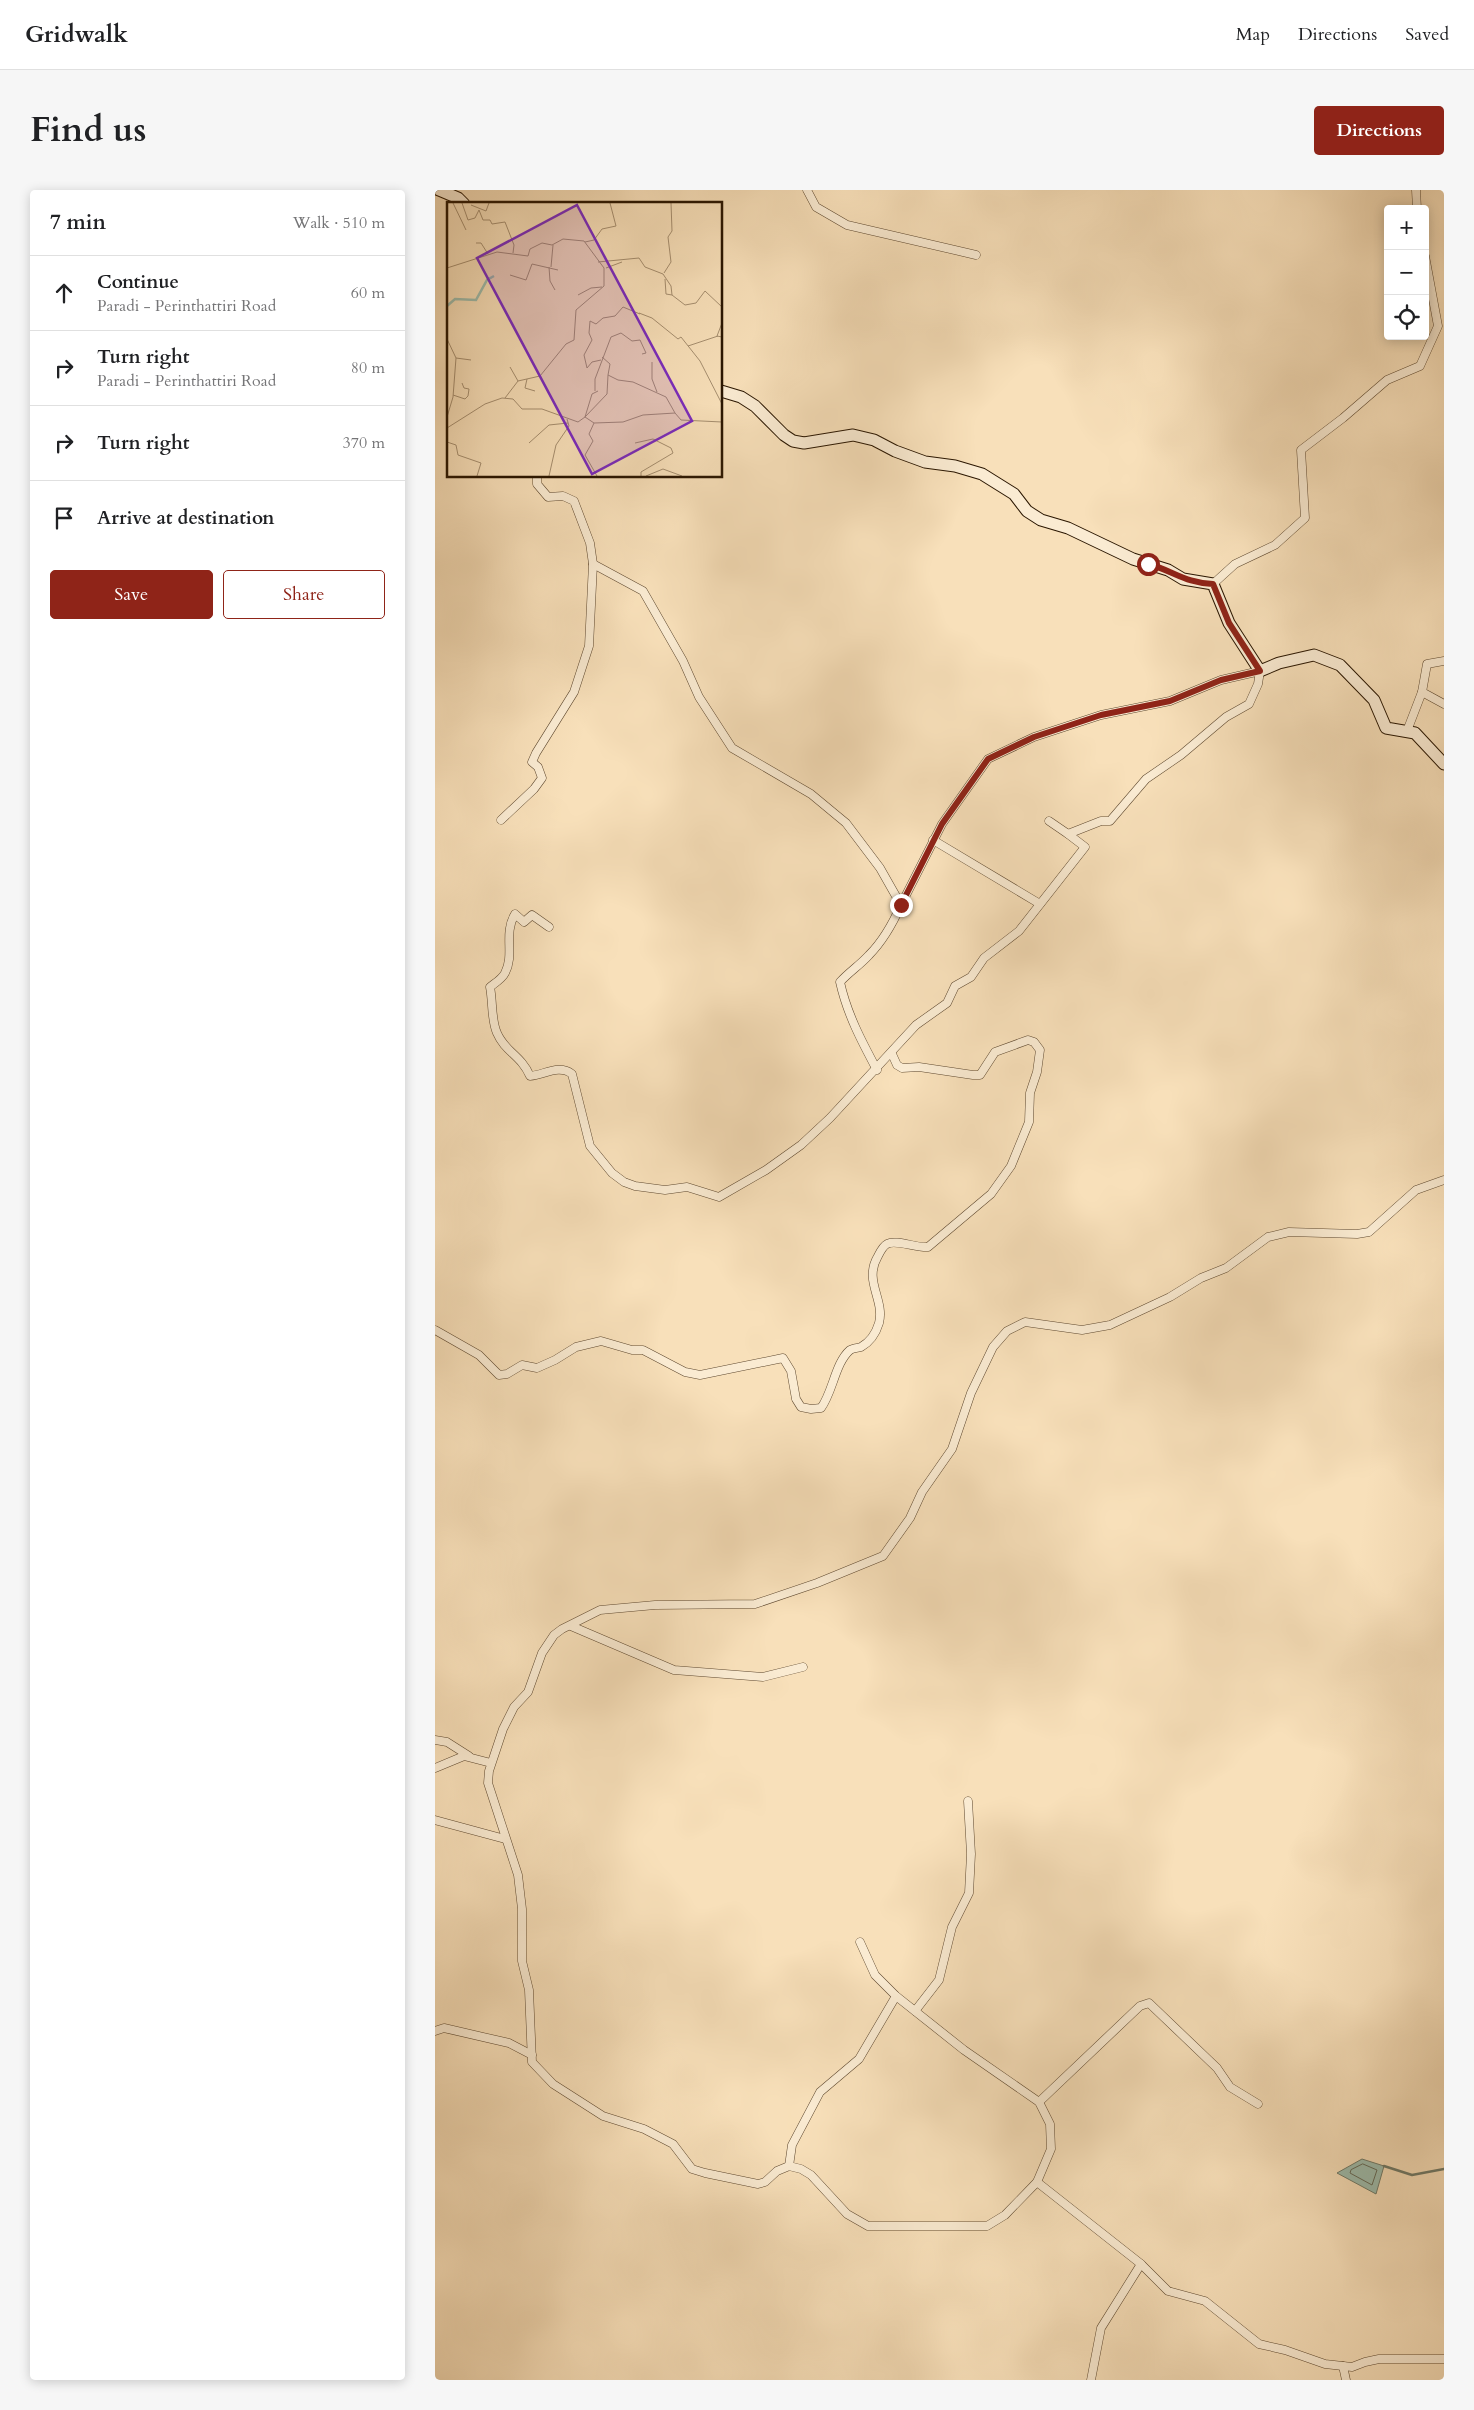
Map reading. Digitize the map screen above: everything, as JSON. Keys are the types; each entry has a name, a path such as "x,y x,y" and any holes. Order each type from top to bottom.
{"main road":[{"path":"439,190 463,202"},
{"path":"723,392 741,397 755,406 784,435 793,441 804,443 853,435 874,440 895,451 925,462 955,466 982,474 1014,494 1027,511 1041,520 1068,528 1133,559 1168,570 1183,579 1213,584 1229,623 1260,671 1279,663 1314,655 1340,665 1374,700 1387,728 1415,733 1444,764"}],"street":[{"path":"807,190 816,207 847,225 976,254"},
{"path":"1416,190 1417,205"},
{"path":"1213,584 1235,564 1275,545 1305,518 1301,450 1343,418 1387,380 1420,366 1438,326 1429,278"},
{"path":"501,820 534,789 542,778 538,767 533,762 536,753 574,692 589,646 593,564 590,543 574,502 563,496 548,497 537,484 537,478"},
{"path":"593,564 643,591 683,661 699,697 733,748 811,794 847,823 880,868 901,905"},
{"path":"1407,731 1422,692 1427,664 1444,660"},
{"path":"877,1070 857,1032 843,998 840,982 874,949 890,928 942,824 988,759 1034,737 1101,715 1170,701 1221,680 1260,671 1258,684 1249,704 1226,716 1181,755 1146,778 1110,821 1101,821 1068,834"},
{"path":"1422,692 1444,704"},
{"path":"549,927 532,915 524,922 515,914 510,923 508,931 510,954 505,973 490,988 497,1033 505,1047 520,1058 530,1076 555,1070 567,1070 572,1074 590,1146 612,1173 623,1182 649,1189 687,1187 719,1197 766,1170 801,1145 877,1070 916,1025 947,1003 955,986 971,977 984,958 1019,931 1085,847 1049,821"},
{"path":"933,840 1040,904"},
{"path":"435,1330 479,1355 499,1375 507,1374 522,1365 537,1368 576,1347 601,1342 632,1350 643,1350 685,1372 700,1375 783,1358 791,1370 796,1400 801,1407 821,1408 829,1397 835,1374 850,1350 868,1342 879,1322 880,1312 871,1275 874,1262 880,1252 887,1244 898,1242 918,1248 928,1247 991,1194 1011,1166 1029,1122 1030,1093 1037,1072 1041,1050 1034,1042 1028,1040 995,1052 980,1075 919,1067 902,1068 897,1065 892,1054"},
{"path":"860,1942 875,1975 896,1996 964,2050 1039,2102 1050,2124 1051,2149 1037,2182 1005,2216 987,2226 868,2226 847,2214 811,2175 801,2169 789,2166 777,2171 765,2182 758,2184 705,2173 692,2168 673,2144 667,2140 644,2129 603,2116 553,2084 532,2062 529,1990 523,1961 522,1909 517,1875 488,1783 491,1763 503,1729 514,1707 528,1692 533,1683 542,1653 555,1635 601,1610 655,1605 755,1604 817,1583 883,1556 910,1518 922,1492 952,1449 971,1393 993,1346 1007,1331 1025,1322 1082,1330 1110,1325 1165,1299 1201,1278 1226,1268 1268,1237 1289,1232 1357,1234 1369,1232 1416,1190 1444,1180"},
{"path":"571,1626 674,1670 763,1677 803,1667"},
{"path":"435,1740 447,1742 471,1757"},
{"path":"435,1768 464,1756 491,1763"},
{"path":"915,2011 939,1980 952,1927 969,1893 971,1854 968,1801"},
{"path":"435,1820 505,1838"},
{"path":"789,2166 792,2145 820,2092 859,2059 896,1996"},
{"path":"1039,2102 1140,2006 1149,2003 1217,2068 1230,2087 1258,2104"},
{"path":"435,2031 444,2028 509,2043 532,2055"},
{"path":"1037,2182 1141,2264 1168,2291 1205,2302 1259,2344 1285,2350 1325,2364 1352,2367 1379,2359 1444,2359"},
{"path":"1091,2380 1101,2328 1141,2264"},
{"path":"1343,2366 1346,2380"}],"water":[{"path":"1362,2159 1384,2166 1376,2194 1337,2173"}],"waterway":[{"path":"1384,2166 1412,2175 1444,2169"}],"route":[{"path":"901,905 942,824 988,759 1034,737 1101,715 1170,701 1221,680 1260,671 1229,623 1213,584 1189,581 1168,570 1148,564"}]}
